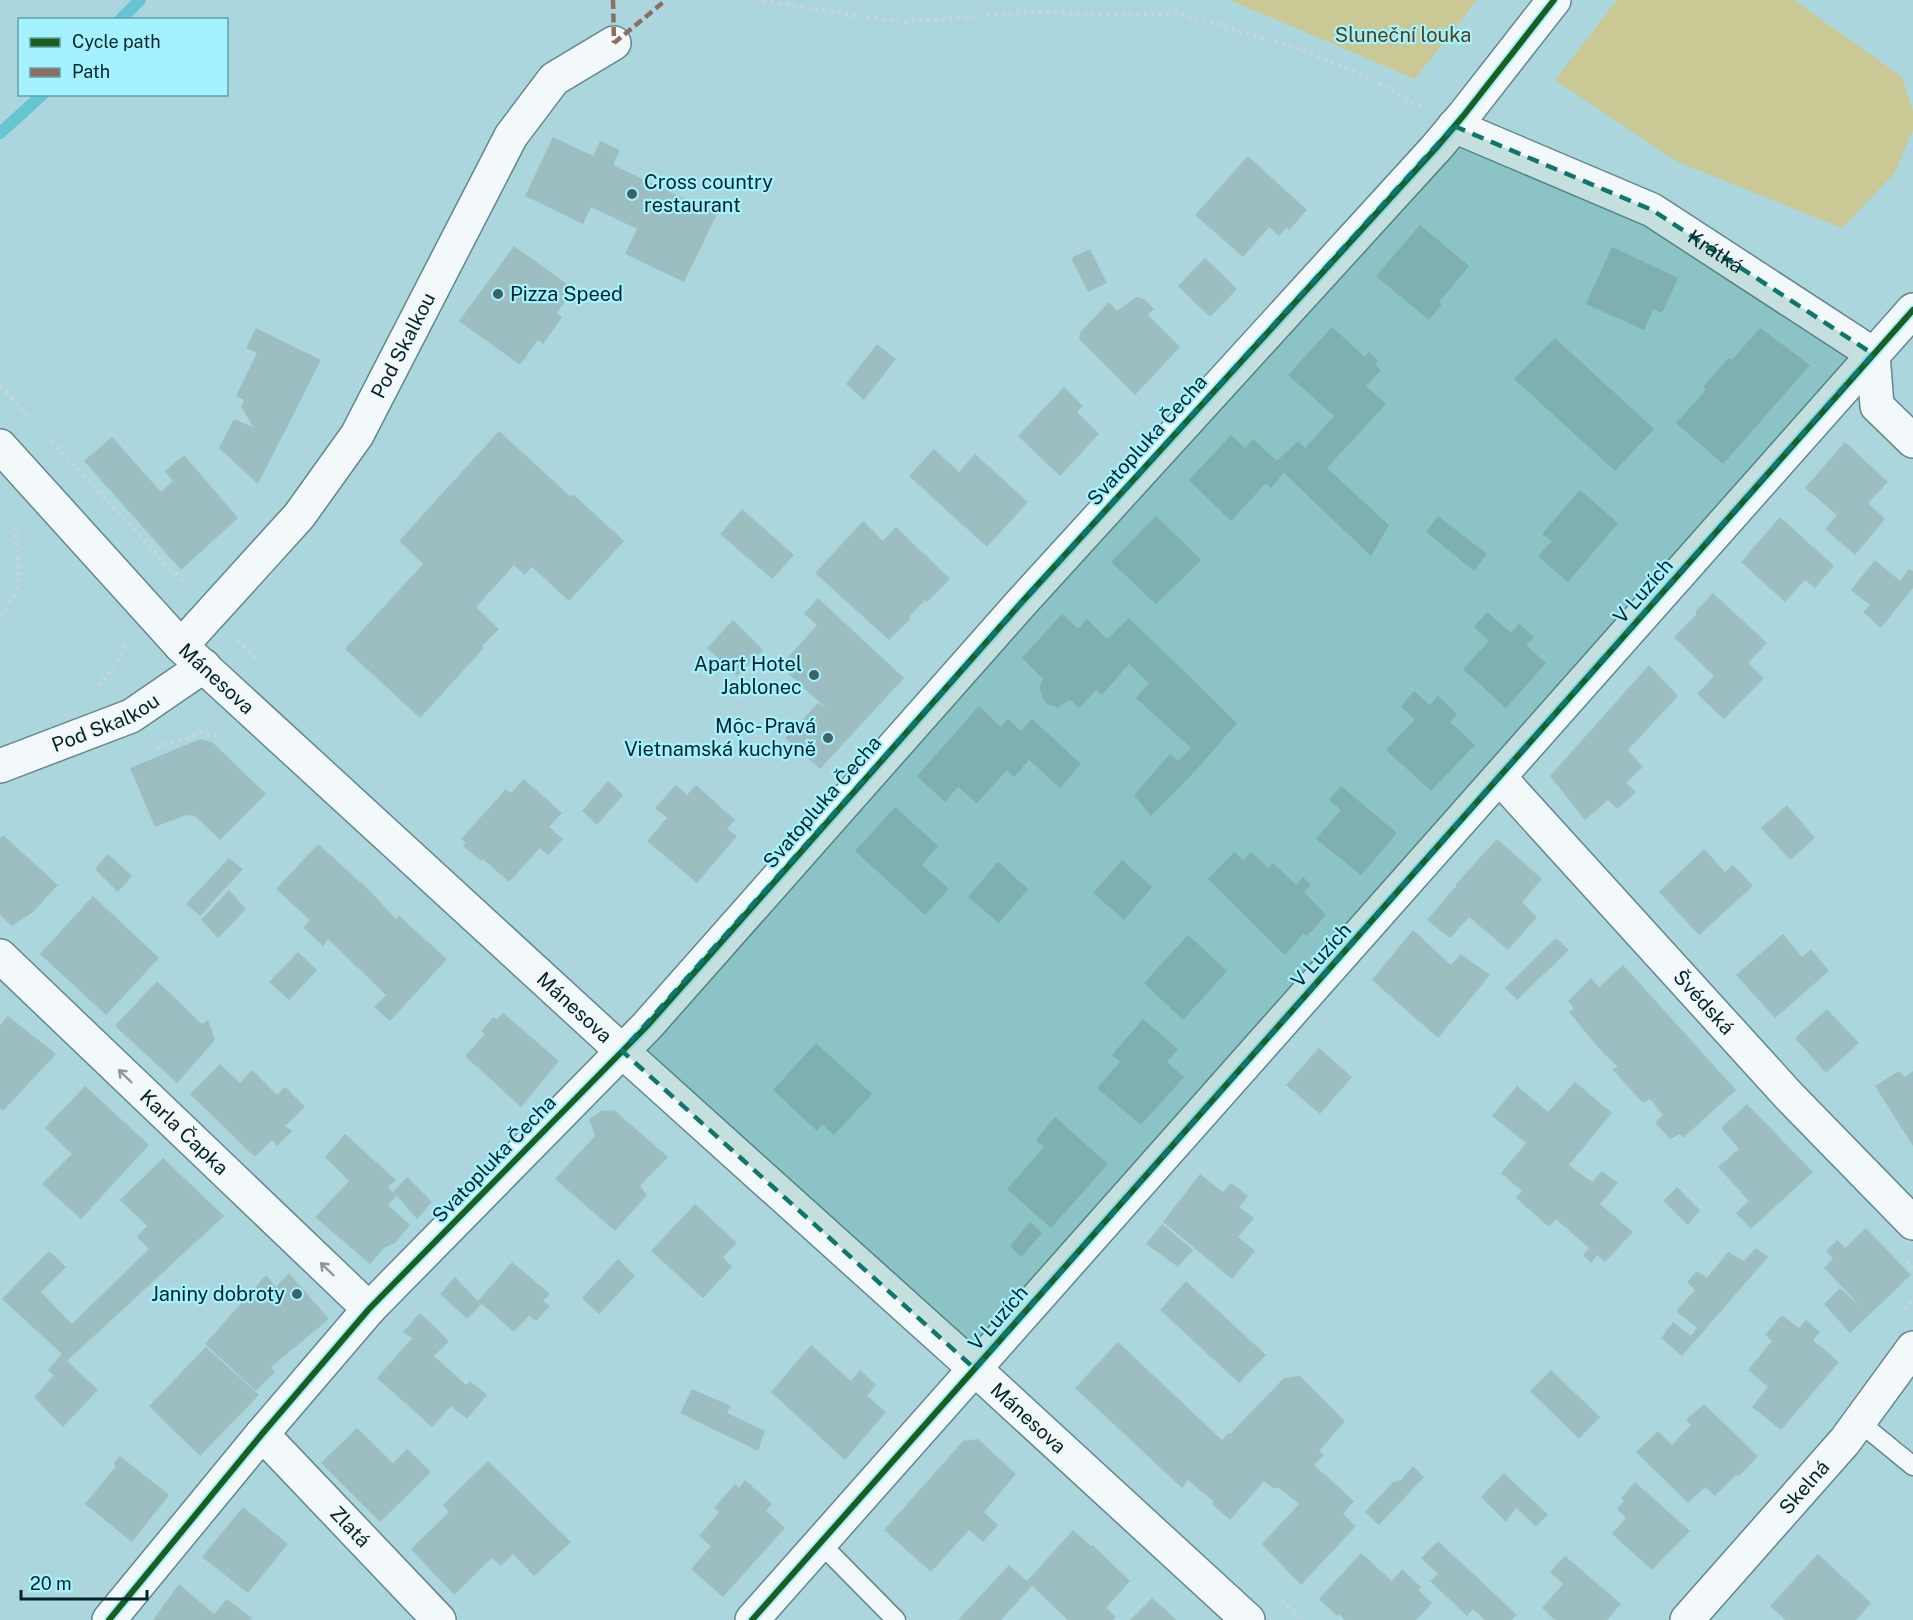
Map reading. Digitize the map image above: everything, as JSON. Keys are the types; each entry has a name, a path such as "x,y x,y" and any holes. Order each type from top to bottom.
{"street":[{"name":"Svatopluka Čecha","path":"109,1620 262,1434 369,1309 647,1026 1029,593 1454,126 1554,0"},
{"name":"Pod Skalkou","path":"0,766 131,716 192,656 299,516 357,435 511,136 554,79 614,43"},
{"name":"Krátká","path":"1454,126 1652,210 1873,354"},
{"name":"V Luzích","path":"752,1620 1913,310"},
{"path":"1873,354 1877,406 1913,441"},
{"name":"Mánesova","path":"0,446 192,656 622,1051 975,1369 1248,1620"},
{"name":"Švédská","path":"1500,778 1789,1096 1913,1223"},
{"name":"Karla Čapka","path":"0,957 369,1309"},
{"name":"Skelná","path":"1687,1620 1845,1441 1913,1348"},
{"name":"Zlatá","path":"262,1434 439,1620"}],"lane":[{"path":"1858,1421 1913,1466"},
{"path":"820,1543 896,1620"}],"path":[{"path":"756,0 902,22 1033,12 1115,15 1177,12 1301,49 1374,80 1426,109"},
{"path":"0,615 12,599 18,584 14,533 18,515"},
{"path":"146,752 202,732 220,737 228,745"}],"highlighted area":[{"path":"1454,126 1652,210 1873,354 1478,803 975,1369 622,1051 1022,602"}],"green space":[{"name":"Sluneční louka","path":"1230,0 1477,0 1415,79"},
{"path":"1617,0 1794,0 1902,77 1913,112 1913,130 1894,174 1842,228 1676,161 1555,80"}],"building":[{"path":"553,137 593,156 600,141 620,150 613,165 717,214 684,282 625,254 637,229 591,207 583,224 525,196"},
{"path":"1248,156 1307,210 1289,230 1287,227 1279,236 1269,227 1243,257 1195,215"},
{"path":"1420,225 1469,266 1439,302 1442,304 1429,320 1376,276"},
{"path":"514,246 574,289 557,313 562,317 543,344 538,340 520,365 459,321"},
{"path":"1612,247 1678,278 1662,313 1653,309 1644,330 1586,304"},
{"path":"1090,249 1107,283 1088,292 1071,258"},
{"path":"1205,258 1237,289 1210,317 1178,286"},
{"path":"1136,297 1144,299 1154,309 1148,315 1180,347 1135,395 1079,339 1081,331 1109,302 1117,311"},
{"path":"1332,327 1365,357 1369,352 1378,361 1375,365 1381,370 1366,386 1386,404 1327,468 1389,525 1371,556 1284,473 1271,488 1266,483 1231,521 1189,480 1231,435 1245,448 1253,439 1277,461 1298,441 1305,448 1334,416 1288,375"},
{"path":"256,328 321,360 258,484 219,448 234,419 253,427 241,406 244,400 236,396 257,353 246,348"},
{"path":"1760,328 1810,365 1723,464 1676,423 1706,390 1703,387 1717,371 1729,358 1732,360"},
{"path":"1555,338 1654,429 1615,471 1514,379"},
{"path":"877,344 896,359 864,400 846,384"},
{"path":"1064,387 1083,406 1077,412 1099,434 1060,476 1018,436"},
{"path":"499,431 571,497 574,495 624,541 569,601 532,567 525,575 514,565 476,607 499,629 420,718 345,649 423,564 399,541"},
{"path":"112,437 161,492 173,481 165,471 184,455 238,518 181,570 84,461"},
{"path":"1845,442 1888,482 1868,503 1885,519 1855,555 1825,529 1837,515 1805,488"},
{"path":"934,449 959,472 975,454 1028,502 987,547 909,476"},
{"path":"1580,490 1618,523 1568,582 1538,556 1552,541 1542,534"},
{"path":"742,509 794,555 772,579 720,534"},
{"path":"1156,516 1201,560 1156,604 1111,562"},
{"path":"1438,516 1487,554 1474,571 1426,532"},
{"path":"1780,517 1834,566 1815,588 1805,580 1785,602 1741,562"},
{"path":"863,521 883,541 896,527 950,579 927,602 925,600 889,640 815,573"},
{"path":"1875,560 1900,581 1909,569 1913,571 1913,588 1881,628 1863,612 1870,605 1851,590"},
{"path":"1713,593 1767,643 1748,663 1764,678 1724,719 1697,694 1714,676 1674,637 1697,614 1695,612"},
{"path":"818,598 904,678 820,769 785,738 818,703 827,709 780,666 817,625 804,614"},
{"path":"1487,612 1511,633 1519,624 1534,637 1526,645 1546,663 1506,708 1463,669 1489,641 1474,627"},
{"path":"1062,614 1078,629 1087,619 1107,639 1129,618 1237,723 1197,769 1151,816 1134,795 1170,754 1178,761 1191,748 1136,698 1149,683 1129,664 1102,695 1096,690 1079,708 1070,700 1058,707 1047,704 1040,689 1043,679 1022,658"},
{"path":"733,620 763,650 737,676 707,648"},
{"path":"1649,665 1678,696 1628,750 1643,767 1626,783 1636,792 1617,809 1608,800 1585,820 1550,776"},
{"path":"1414,691 1430,705 1438,696 1457,714 1450,722 1475,745 1431,791 1386,750 1415,719 1401,707"},
{"path":"979,706 1001,727 1008,719 1021,731 1032,719 1081,764 1060,788 1029,760 1014,777 1007,770 977,803 958,787 945,802 917,776"},
{"path":"200,739 212,742 266,794 220,840 195,816 186,815 155,827 130,768"},
{"path":"524,779 562,813 549,827 563,839 548,855 540,848 509,882 483,859 481,861 463,846 466,843 461,839 506,789 511,793"},
{"path":"608,781 623,795 597,825 582,811"},
{"path":"676,785 687,795 696,785 735,820 727,829 737,836 697,883 647,841 667,818 655,808"},
{"path":"1341,786 1397,833 1361,875 1316,839 1341,810 1329,800"},
{"path":"1787,805 1815,838 1790,860 1761,828"},
{"path":"895,807 938,846 922,865 949,889 925,915 855,851"},
{"path":"3,835 58,885 33,912 12,926 0,915 0,838"},
{"path":"1497,839 1542,879 1522,902 1537,917 1508,950 1469,917 1450,938 1427,920"},
{"path":"318,844 370,891 396,919 399,916 447,959 390,1021 374,1007 386,995 328,939 323,946 303,927 310,920 276,889"},
{"path":"1704,849 1725,872 1733,865 1753,886 1699,935 1659,892"},
{"path":"1234,852 1244,860 1251,852 1268,868 1273,863 1296,885 1303,877 1311,885 1304,892 1326,915 1307,936 1303,934 1285,955 1208,879"},
{"path":"108,854 132,876 118,892 95,869"},
{"path":"229,858 243,869 200,916 186,904"},
{"path":"1122,860 1152,887 1124,920 1093,893"},
{"path":"998,862 1028,889 999,923 968,897"},
{"path":"229,890 246,909 218,938 201,920"},
{"path":"93,896 159,958 106,1015 40,954"},
{"path":"1413,930 1451,965 1461,954 1490,975 1438,1038 1372,980"},
{"path":"1783,934 1802,957 1811,949 1829,971 1775,1018 1736,975"},
{"path":"1188,935 1227,971 1183,1020 1144,983"},
{"path":"1556,938 1569,950 1517,1000 1505,988"},
{"path":"298,952 317,970 289,1000 269,982"},
{"path":"1623,965 1736,1090 1683,1138 1680,1134 1670,1139 1655,1123 1663,1115 1650,1099 1643,1103 1612,1069 1618,1067 1602,1052 1569,1012 1574,1008 1568,1001 1591,978 1599,987"},
{"path":"157,981 202,1024 208,1020 215,1040 177,1083 115,1026"},
{"path":"1827,1009 1859,1043 1826,1073 1795,1038"},
{"path":"503,1013 559,1061 521,1107 465,1056 485,1034 481,1031 493,1017 497,1019"},
{"path":"8,1016 56,1054 3,1111 0,1108 0,1025"},
{"path":"1143,1019 1178,1049 1167,1062 1184,1077 1141,1125 1097,1088 1120,1062 1112,1055"},
{"path":"816,1043 872,1094 834,1135 822,1124 817,1131 773,1090"},
{"path":"1319,1048 1352,1077 1320,1114 1286,1085"},
{"path":"220,1064 240,1083 252,1070 277,1095 285,1087 305,1107 285,1126 292,1131 277,1146 272,1140 255,1157 190,1094"},
{"path":"1899,1071 1904,1077 1913,1071 1913,1146 1875,1086"},
{"path":"1575,1082 1612,1113 1569,1165 1592,1182 1602,1171 1618,1183 1600,1204 1633,1232 1605,1262 1597,1255 1591,1263 1583,1255 1589,1248 1556,1219 1549,1227 1516,1198 1522,1191 1501,1173 1526,1143 1492,1116 1517,1086 1548,1112"},
{"path":"85,1086 149,1145 81,1219 42,1184 72,1154 45,1128"},
{"path":"1747,1104 1813,1172 1751,1229 1736,1213 1749,1201 1718,1167 1739,1149 1721,1128"},
{"path":"614,1110 668,1157 640,1186 647,1195 615,1231 555,1179 595,1136 589,1119 601,1111"},
{"path":"1055,1117 1108,1164 1051,1228 1007,1189 1044,1147 1036,1140"},
{"path":"345,1134 396,1180 388,1187 393,1192 407,1177 432,1202 417,1219 397,1196 388,1205 410,1225 395,1243 384,1248 370,1264 315,1217 349,1181 325,1157"},
{"path":"163,1158 224,1216 67,1361 98,1390 63,1427 34,1397 54,1375 48,1370 62,1354 2,1299 49,1251 66,1267 41,1292 72,1324 149,1249 137,1237 147,1226 120,1200"},
{"path":"1200,1174 1223,1192 1231,1183 1248,1196 1239,1207 1254,1218 1238,1237 1255,1251 1232,1279 1163,1222"},
{"path":"1677,1187 1700,1210 1688,1225 1663,1201"},
{"path":"695,1204 737,1243 723,1257 732,1267 703,1298 651,1251"},
{"path":"1030,1222 1042,1233 1021,1257 1010,1246"},
{"path":"1162,1224 1193,1250 1178,1267 1146,1244"},
{"path":"1866,1228 1911,1275 1850,1333 1824,1304 1840,1288 1861,1307 1824,1268 1833,1259 1826,1251 1837,1240 1845,1248"},
{"path":"1756,1248 1768,1257 1682,1356 1661,1338 1673,1322 1691,1336 1697,1328 1676,1311 1695,1290 1687,1282 1697,1271 1707,1278 1728,1252 1744,1261"},
{"path":"618,1259 635,1276 599,1314 582,1298"},
{"path":"512,1262 550,1294 543,1301 550,1306 536,1321 529,1316 514,1332 482,1304 467,1319 440,1294 455,1277 478,1301"},
{"path":"289,1273 329,1319 271,1367 275,1372 256,1391 205,1344 266,1275 276,1287"},
{"path":"1186,1281 1266,1355 1239,1383 1160,1310"},
{"path":"420,1313 449,1341 434,1356 466,1385 470,1381 487,1395 467,1419 451,1406 432,1427 377,1378 412,1338 403,1332"},
{"path":"1782,1315 1799,1328 1806,1320 1820,1332 1813,1340 1839,1362 1781,1430 1752,1407 1768,1387 1748,1370 1772,1341 1765,1335"},
{"path":"1118,1342 1222,1440 1284,1378 1300,1376 1345,1421 1319,1451 1324,1455 1314,1465 1354,1501 1343,1514 1356,1526 1301,1585 1262,1544 1299,1504 1278,1487 1274,1489 1264,1481 1230,1520 1212,1504 1214,1502 1188,1480 1182,1488 1075,1388"},
{"path":"811,1345 851,1381 860,1370 876,1385 867,1396 886,1412 845,1460 771,1392"},
{"path":"206,1347 259,1395 200,1456 149,1406"},
{"path":"1551,1370 1600,1417 1579,1439 1530,1391"},
{"path":"692,1389 731,1406 727,1413 765,1431 758,1451 680,1413"},
{"path":"1704,1404 1758,1456 1715,1496 1705,1487 1688,1503 1636,1452 1658,1431 1672,1445 1691,1425 1686,1420"},
{"path":"357,1428 393,1463 407,1449 431,1472 380,1522 321,1463"},
{"path":"978,1439 1016,1474 984,1512 998,1525 983,1542 969,1530 931,1572 884,1530 963,1441"},
{"path":"120,1456 169,1495 132,1542 85,1504 115,1467 114,1463"},
{"path":"488,1461 571,1542 534,1576 513,1554 501,1566 492,1558 454,1595 411,1549 449,1512 443,1505"},
{"path":"1413,1466 1424,1477 1379,1525 1365,1512 1393,1482 1401,1480"},
{"path":"1504,1473 1548,1515 1536,1526 1516,1508 1506,1522 1481,1497"},
{"path":"745,1480 772,1504 766,1511 785,1528 723,1597 691,1569 711,1546 699,1536 719,1512 714,1508 735,1484 739,1488"},
{"path":"1635,1482 1690,1531 1652,1570 1612,1534 1626,1518 1617,1509 1624,1501 1621,1498"},
{"path":"243,1507 288,1544 248,1593 202,1557"},
{"path":"1073,1530 1091,1546 1093,1545 1130,1581 1106,1608 1116,1617 1113,1620 1068,1620 1032,1586 1001,1620 958,1620 1009,1565 1027,1581"},
{"path":"1438,1541 1517,1615 1511,1620 1485,1620 1473,1609 1467,1616 1430,1581 1438,1574 1421,1558"},
{"path":"1361,1553 1392,1581 1402,1569 1421,1587 1418,1590 1432,1603 1416,1620 1345,1620 1339,1614 1337,1616 1319,1599"},
{"path":"1818,1554 1871,1603 1856,1620 1786,1620 1770,1606"},
{"path":"1565,1556 1621,1604 1607,1620 1555,1620 1542,1608 1563,1584 1550,1572"},
{"path":"179,1584 214,1614 227,1599 252,1618 251,1620 153,1620"},
{"path":"1152,1598 1177,1620 1130,1620"}],"waterway":[{"path":"122,18 140,0"},
{"path":"0,133 41,96"}],"marked path":[{"path":"613,0 614,43"},
{"path":"614,43 666,0"}],"cycle path":[{"path":"109,1620 262,1434 369,1309 647,1026 1022,602 1436,148 1554,0"},
{"path":"752,1620 1913,310"}],"place":[{"name":"Cross country restaurant","path":"632,194"},
{"name":"Pizza Speed","path":"498,294"},
{"name":"Apart Hotel Jablonec","path":"814,675"},
{"name":"Mộc- Pravá Vietnamská kuchyně","path":"828,738"},
{"name":"Janiny dobroty","path":"297,1294"}]}
